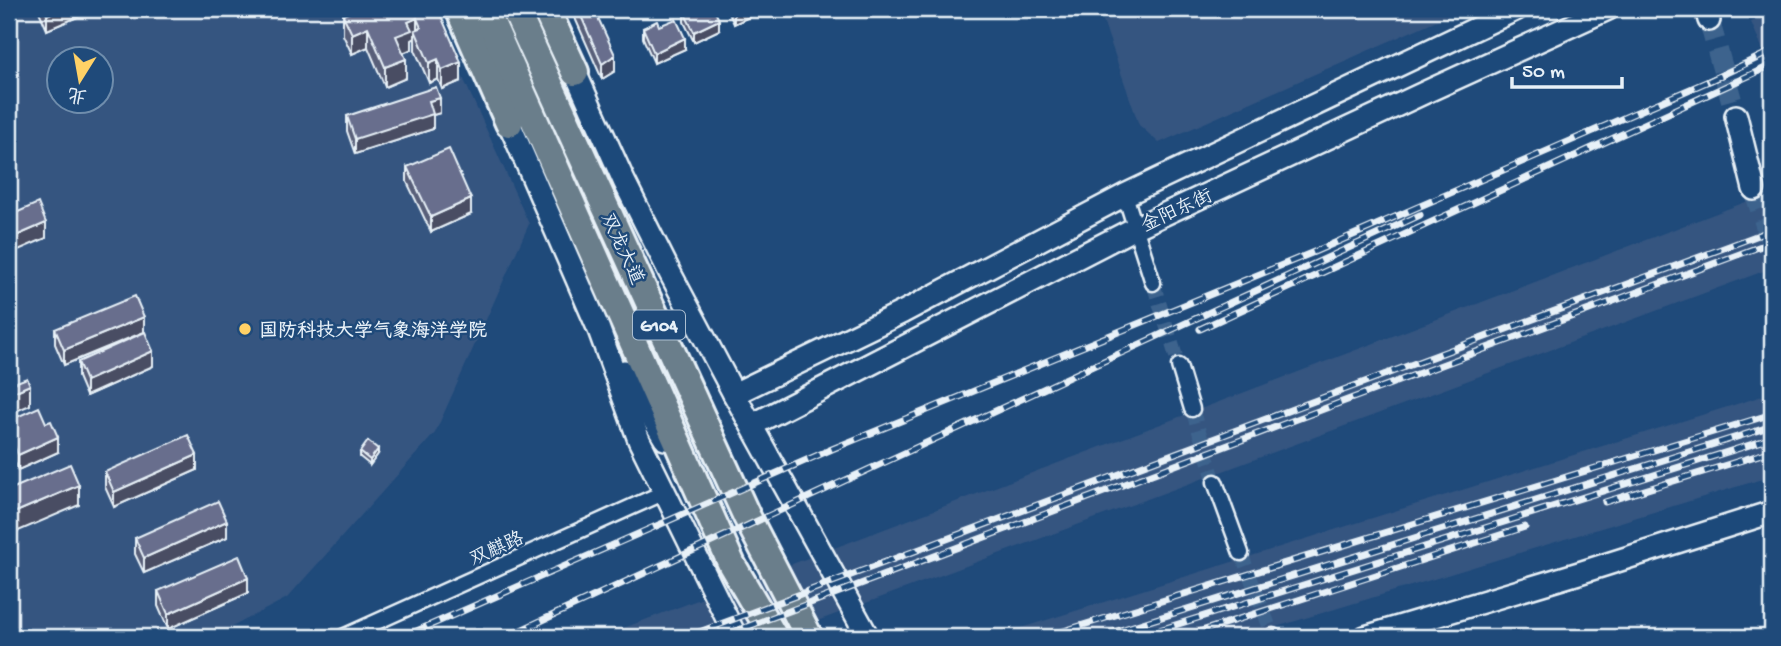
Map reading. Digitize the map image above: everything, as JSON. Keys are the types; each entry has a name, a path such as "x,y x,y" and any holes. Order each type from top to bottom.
{"highway":[{"path":"459,9 509,123"},
{"name":"双龙大道","path":"485,9 732,565 774,637"},
{"name":"双龙大道","path":"515,9 747,517 809,637"},
{"path":"546,9 575,72"}],"street":[{"name":"金阳东街","path":"734,394 903,312 1125,195 1517,9"},
{"name":"金阳东街","path":"752,425 1135,228 1428,90 1608,9"},
{"path":"575,72 670,273 868,637"},
{"path":"1735,116 1755,189"},
{"path":"509,123 599,330 639,440 736,637"},
{"path":"1125,195 1153,283"},
{"path":"599,330 705,504"},
{"path":"1179,366 1192,408"},
{"path":"1215,482 1241,553"},
{"name":"双麒路","path":"343,637 665,492"},
{"path":"1365,637 1772,512"}],"shaded area":[{"name":"国防科技大学气象海洋学院","path":"9,9 432,9 529,224 435,433 287,598 213,637 9,637"},
{"path":"1099,9 1462,9 1159,143 1139,125"},
{"path":"1772,12 1772,71 1751,22"},
{"path":"1772,192 1772,268 774,637 600,637"},
{"path":"1772,393 1772,476 1243,637 992,637"}],"building":[{"path":"44,9 61,9 47,15"},
{"path":"358,9 438,9 461,62 442,70 438,59 429,63 415,30 421,28 417,18 408,22 412,30 396,36 406,59 385,67 368,27 352,34 343,15"},
{"path":"578,9 594,9 615,55 602,64"},
{"path":"690,9 714,9 719,20 694,32 684,12"},
{"path":"732,9 745,9 734,14"},
{"path":"676,19 685,38 654,53 643,28 657,21 659,26"},
{"path":"436,87 440,98 429,101 433,114 355,139 347,116"},
{"path":"449,149 471,199 431,217 407,167"},
{"path":"38,203 46,223 9,239 9,216"},
{"path":"135,296 144,317 64,350 55,329"},
{"path":"145,332 153,351 86,381 78,362"},
{"path":"27,378 30,385 9,394 9,385"},
{"path":"39,407 46,423 51,421 58,437 18,455 11,438 16,436 10,420"},
{"path":"188,435 197,455 114,492 105,472"},
{"path":"368,441 378,449 370,460 360,452"},
{"path":"70,464 79,485 9,515 9,490"},
{"path":"218,501 227,521 144,558 135,538"},
{"path":"239,556 248,578 168,614 158,591"}],"tunnel":[{"path":"1709,20 1736,116"},
{"path":"1754,189 1772,245"},
{"path":"1153,283 1179,366"},
{"path":"1192,409 1215,482"},
{"path":"1241,553 1273,636"}],"railway":[{"path":"1709,81 1772,51"},
{"path":"1200,329 1772,65"},
{"path":"403,637 832,449 1314,252 1718,77"},
{"path":"506,637 1420,215"},
{"path":"686,637 1772,230"},
{"path":"720,637 1772,242"},
{"path":"1044,637 1772,414"},
{"path":"1098,637 1772,426"},
{"path":"1137,637 1772,438"},
{"path":"1605,502 1772,451"},
{"path":"1183,637 1525,527"}],"place":[{"name":"国防科技大学气象海洋学院","path":"245,329"}]}
